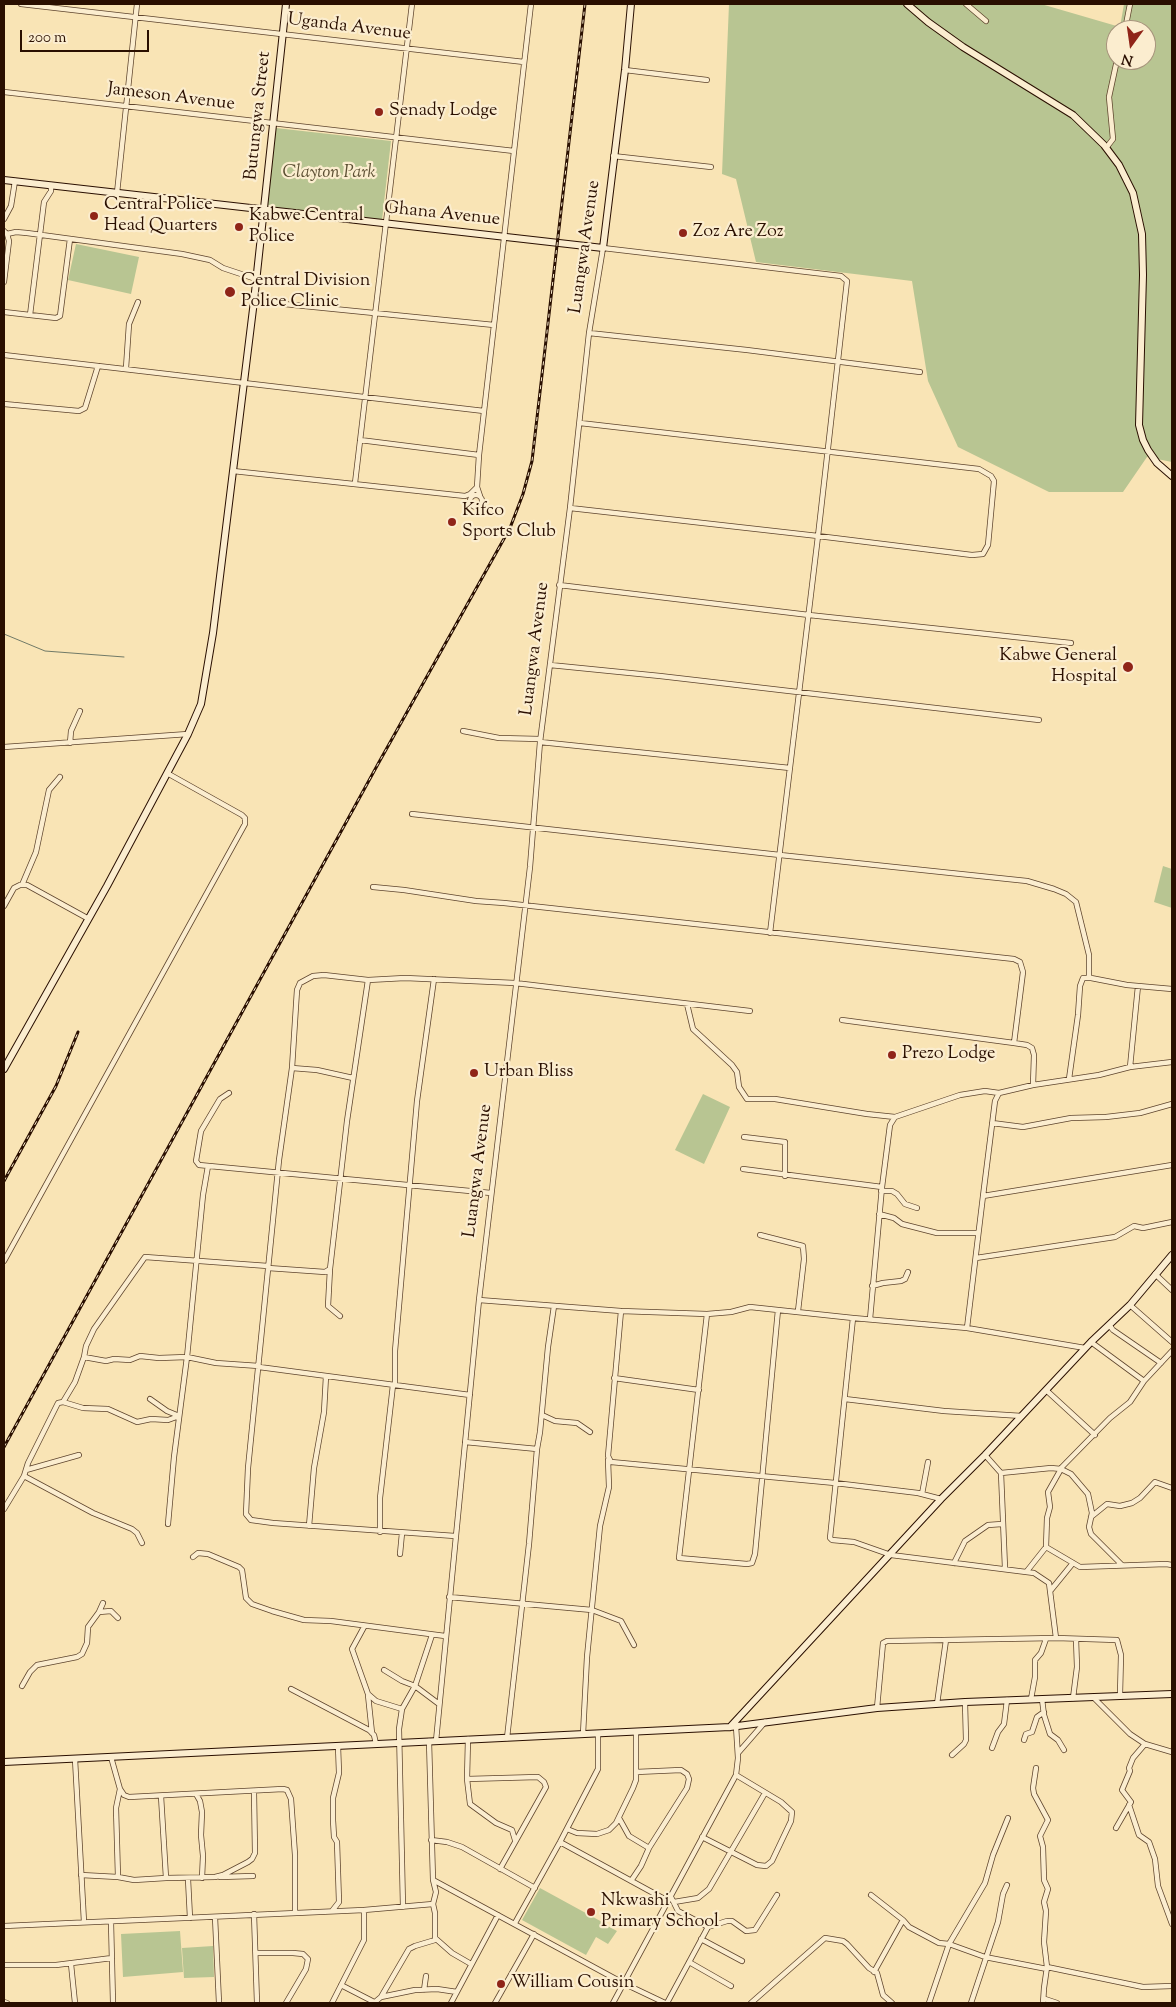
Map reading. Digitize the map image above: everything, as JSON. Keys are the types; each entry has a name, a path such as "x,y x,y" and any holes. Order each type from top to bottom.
{"street":[{"name":"Uganda Avenue","path":"21,4 524,62"},
{"path":"117,194 137,4"},
{"name":"Butungwa Street","path":"4,1069 87,918 107,886 188,734 201,704 254,301 286,4"},
{"path":"355,484 412,4"},
{"path":"468,498 475,489 531,4"},
{"name":"Luangwa Avenue","path":"436,1741 455,1536 491,1193 533,828 540,741 570,508 589,333 603,248 625,70 631,4"},
{"path":"907,4 928,22 957,42 1073,115 1087,127 1119,165 1133,193 1142,234 1143,275 1139,425 1148,450 1157,463 1172,476"},
{"path":"966,4 986,21"},
{"path":"1127,20 1130,4"},
{"path":"625,70 707,80"},
{"path":"1106,148 1113,139 1109,97 1115,70"},
{"name":"Jameson Avenue","path":"4,92 514,151"},
{"path":"613,156 711,168"},
{"name":"Ghana Avenue","path":"4,180 841,276 846,278 838,361"},
{"path":"4,220 11,206 15,181"},
{"path":"30,315 44,202 51,191 51,185"},
{"path":"4,282 9,241 6,233 16,232 182,254 210,260 223,268 256,279"},
{"path":"4,312 56,318 60,316 70,239"},
{"path":"254,301 494,325"},
{"path":"126,368 129,324 138,302"},
{"path":"589,333 920,372"},
{"path":"4,355 484,411"},
{"path":"770,933 838,361"},
{"path":"4,404 79,411 85,408 98,366"},
{"path":"570,508 979,556 986,550 989,536 994,481 986,472 970,468 580,423"},
{"path":"360,440 479,455"},
{"path":"233,470 468,498 475,495 480,496"},
{"path":"468,498 473,506 478,506 481,501 475,489"},
{"path":"559,585 809,615 1070,643"},
{"path":"550,665 1039,720"},
{"path":"70,743 71,731 80,711"},
{"path":"463,731 499,738 790,768"},
{"path":"4,747 188,734"},
{"path":"4,1260 245,824 245,818 242,815 167,773"},
{"path":"22,885 36,852 49,790 60,777"},
{"path":"412,814 780,856 1027,881 1066,894 1076,902 1085,946 1089,956 1089,978"},
{"path":"4,906 14,888 27,885 87,918"},
{"path":"373,887 1014,959 1020,962 1023,972 1014,1043"},
{"path":"455,1536 380,1532 251,1520 246,1514 248,1468 277,1173 292,1068 295,1006 300,983 312,976 324,974 368,980 405,978 515,983 750,1011"},
{"path":"1069,1079 1080,986 1083,978 1172,989"},
{"path":"380,1532 380,1498 394,1385 395,1351 417,1101 434,979"},
{"path":"340,1316 328,1306 330,1269 353,1078 368,980"},
{"path":"1130,1067 1138,986"},
{"path":"687,1004 693,1029 732,1065 737,1072 739,1087 747,1098 775,1099 867,1114 895,1117 960,1095 985,1091 999,1093 1033,1085 1098,1075 1130,1067 1172,1062"},
{"path":"842,1020 1026,1045 1032,1048 1034,1056 1033,1085"},
{"path":"292,1068 317,1070 353,1078"},
{"path":"229,1093 220,1099 201,1131 196,1163 208,1166 340,1180 411,1184 491,1193"},
{"path":"967,1328 995,1101 999,1093"},
{"path":"992,1124 1023,1127 1071,1118 1106,1117 1140,1112 1172,1104"},
{"path":"870,1319 879,1214 889,1130 895,1117"},
{"path":"744,1137 785,1142 785,1176"},
{"path":"983,1196 1172,1165"},
{"path":"168,1524 198,1261 203,1195 208,1166"},
{"path":"743,1169 892,1191 905,1204 917,1208"},
{"path":"879,1214 894,1218 902,1224 937,1233 978,1233"},
{"path":"976,1258 1115,1236 1134,1226 1143,1228 1172,1222"},
{"path":"760,1235 803,1246 804,1259 798,1311"},
{"path":"733,1726 941,1499 985,1456 1090,1342 1130,1304 1172,1254"},
{"path":"63,1402 75,1382 86,1346 94,1329 145,1258 325,1272 330,1269"},
{"path":"872,1286 901,1281 906,1279 908,1272"},
{"path":"1155,1274 1172,1290"},
{"path":"480,1300 621,1312 707,1314 731,1312 750,1307 967,1328 1085,1348"},
{"path":"1130,1304 1172,1342"},
{"path":"507,1738 529,1544 548,1347 554,1306"},
{"path":"707,1314 679,1558 752,1563 763,1475 778,1310"},
{"path":"582,1734 583,1703 600,1526 609,1487 608,1460 621,1312"},
{"path":"853,1318 830,1538 832,1540 854,1542 891,1555 954,1564 1026,1571 1045,1578 1051,1590 1056,1638"},
{"path":"1108,1325 1161,1363"},
{"path":"1090,1342 1144,1381"},
{"path":"1026,1571 1046,1547 1047,1518 1050,1507 1048,1492 1061,1469 1110,1418 1130,1402 1144,1381 1172,1351"},
{"path":"84,1357 106,1361 114,1359 130,1360 140,1356 159,1358 187,1357 470,1395"},
{"path":"310,1526 314,1468 324,1412 326,1376"},
{"path":"614,1378 699,1390"},
{"path":"1046,1390 1095,1435"},
{"path":"150,1399 167,1411 179,1416"},
{"path":"845,1399 944,1411 1022,1416"},
{"path":"4,1509 24,1476 58,1403 63,1402 83,1408 114,1410 137,1422 151,1419 168,1420 179,1416"},
{"path":"542,1414 542,1416 555,1421 577,1423 590,1432"},
{"path":"465,1442 537,1449"},
{"path":"26,1470 79,1455"},
{"path":"985,1456 1001,1473 1005,1568"},
{"path":"608,1460 611,1462 835,1482 922,1494 941,1499"},
{"path":"922,1494 928,1462"},
{"path":"1001,1473 1051,1468 1061,1469 1076,1478 1088,1494 1091,1502 1089,1527 1094,1539 1122,1565"},
{"path":"24,1476 92,1512 132,1529 137,1533 142,1543"},
{"path":"1091,1518 1107,1504 1120,1506 1132,1503 1140,1498 1155,1482 1172,1488"},
{"path":"954,1564 965,1541 988,1525 1002,1524"},
{"path":"400,1554 402,1533"},
{"path":"1046,1547 1080,1566 1172,1565"},
{"path":"193,1557 198,1553 208,1554 239,1567 242,1570 246,1598 252,1604 304,1620 331,1621 445,1636"},
{"path":"1051,1590 1074,1563"},
{"path":"449,1597 592,1610 621,1621 634,1645"},
{"path":"22,1686 30,1672 37,1665 77,1657 82,1654 87,1643 88,1627 100,1612 103,1602"},
{"path":"100,1612 111,1611 118,1618"},
{"path":"364,1626 352,1649 368,1695 372,1733 376,1744"},
{"path":"403,1907 399,1742 402,1709 415,1686 432,1635"},
{"path":"877,1708 885,1642 1056,1638 1117,1640 1120,1655 1120,1695"},
{"path":"1031,1699 1035,1678 1035,1660 1041,1653 1046,1639"},
{"path":"937,1704 946,1640"},
{"path":"1073,1698 1076,1640"},
{"path":"384,1670 402,1681 415,1686 440,1704"},
{"path":"291,1689 372,1733"},
{"path":"4,1762 636,1732 733,1726 877,1708 964,1702 1172,1694"},
{"path":"368,1695 376,1701 402,1709"},
{"path":"1093,1697 1130,1734 1145,1744 1172,1752"},
{"path":"1042,1699 1050,1734 1058,1740 1064,1750"},
{"path":"992,1748 998,1732 1004,1724 1007,1700"},
{"path":"952,1755 966,1740 964,1702"},
{"path":"1024,1740 1026,1734 1032,1732 1036,1717 1044,1712"},
{"path":"738,1753 766,1722"},
{"path":"612,2003 736,1775 738,1753 733,1726"},
{"path":"567,1829 578,1833 597,1834 608,1830 619,1818 634,1788 636,1732"},
{"path":"515,1923 598,1770 598,1734"},
{"path":"468,1739 467,1779 470,1804 496,1823 512,1830 515,1842"},
{"path":"341,1985 376,2003 409,1950 415,1946 432,1942 435,1938 435,1913 432,1904 436,1892 433,1880 431,1840 429,1741"},
{"path":"1116,1828 1131,1801 1125,1795 1123,1788 1130,1771 1130,1766 1145,1744"},
{"path":"332,1911 339,1902 337,1842 334,1837 333,1820 334,1798 339,1773 338,1746"},
{"path":"111,1757 120,1790 129,1797 284,1789 289,1793 296,1855 295,1912"},
{"path":"75,1759 84,1922"},
{"path":"1036,1768 1034,1794 1048,1818 1048,1822 1042,1829 1040,1836 1043,1847 1044,1880 1048,1889 1044,1902 1046,1911 1044,1942 1047,1968 1044,2001 1057,2003"},
{"path":"631,1881 649,1848 674,1810 689,1779 687,1774 681,1770 636,1772"},
{"path":"702,1837 730,1852 763,1866 768,1865 772,1861 792,1821 792,1812 782,1802 736,1775"},
{"path":"467,1779 538,1777 544,1782 546,1787 500,1868"},
{"path":"118,1877 116,1808 120,1790"},
{"path":"219,1877 252,1858 256,1846 254,1792"},
{"path":"674,1902 687,1901 704,1894 709,1889 765,1793"},
{"path":"196,1794 200,1800 202,1812 202,1878"},
{"path":"161,1796 166,1878"},
{"path":"1129,1805 1139,1835 1149,1842 1155,1860 1158,1886 1172,1924"},
{"path":"619,1818 629,1836 649,1848"},
{"path":"929,2003 949,1944 986,1883 993,1855 1008,1818"},
{"path":"431,1840 447,1842 462,1847 535,1888"},
{"path":"560,1842 668,1901"},
{"path":"81,1875 134,1880 253,1876"},
{"path":"188,1879 190,1918"},
{"path":"433,1880 623,1983 666,2003 708,1927 732,1921 746,1931 755,1930 777,1896"},
{"path":"971,2003 998,1922 1006,1885"},
{"path":"670,1895 678,1911 708,1927"},
{"path":"871,1895 903,1920 908,1927 922,1935 939,1943 949,1944 985,1957 1143,1987 1172,1986"},
{"path":"4,1926 364,1910 432,1904"},
{"path":"332,2003 364,1940 364,1910"},
{"path":"254,1914 257,2003"},
{"path":"451,2003 498,1915"},
{"path":"215,1917 219,2003"},
{"path":"874,1972 903,1920"},
{"path":"111,1922 113,2003"},
{"path":"495,2003 534,1934"},
{"path":"435,1938 471,1964"},
{"path":"751,2003 825,1938 843,1941 862,1958 868,1968 878,1975 883,1995 892,2003"},
{"path":"701,1939 742,1961"},
{"path":"256,1953 303,1954 308,1959 306,1969 286,2003"},
{"path":"4,1965 71,1964 112,1958"},
{"path":"689,1962 731,1986"},
{"path":"71,1964 75,2003"},
{"path":"424,1990 426,1976"},
{"path":"381,1997 396,1992 424,1990 457,1992"}],"green space":[{"path":"729,4 1041,4 1106,23 1106,70 1156,70 1156,20 1121,20 1124,4 1172,4 1172,462 1147,457 1123,492 1049,492 958,447 928,381 912,281 756,262 736,179 722,174"},
{"name":"Clayton Park","path":"276,128 391,141 382,220 267,207"},
{"path":"76,244 139,257 131,294 68,280"},
{"path":"1163,866 1172,869 1172,908 1154,902"},
{"path":"703,1094 730,1107 704,1164 675,1150"},
{"path":"540,1888 604,1923 600,1929 604,1924 617,1931 608,1944 596,1937 586,1955 522,1920"},
{"path":"180,1931 183,1972 123,1977 121,1934"},
{"path":"213,1946 214,1977 184,1978 182,1948"}],"waterway":[{"path":"4,634 45,651 124,657"}],"railway":[{"path":"4,1447 378,764 510,528 523,494 532,461 585,4"},
{"path":"4,1181 56,1086 78,1032"}],"place":[{"name":"Senady Lodge","path":"379,112"},
{"name":"Central Police Head Quarters","path":"94,216"},
{"name":"Kabwe Central Police","path":"239,227"},
{"name":"Zoz Are Zoz","path":"683,233"},
{"name":"Central Division Police Clinic","path":"230,292"},
{"name":"Kifco Sports Club","path":"452,522"},
{"name":"Kabwe General Hospital","path":"1128,667"},
{"name":"Prezo Lodge","path":"892,1055"},
{"name":"Urban Bliss","path":"474,1073"},
{"name":"Nkwashi Primary School","path":"591,1912"},
{"name":"William Cousin","path":"501,1984"}]}
